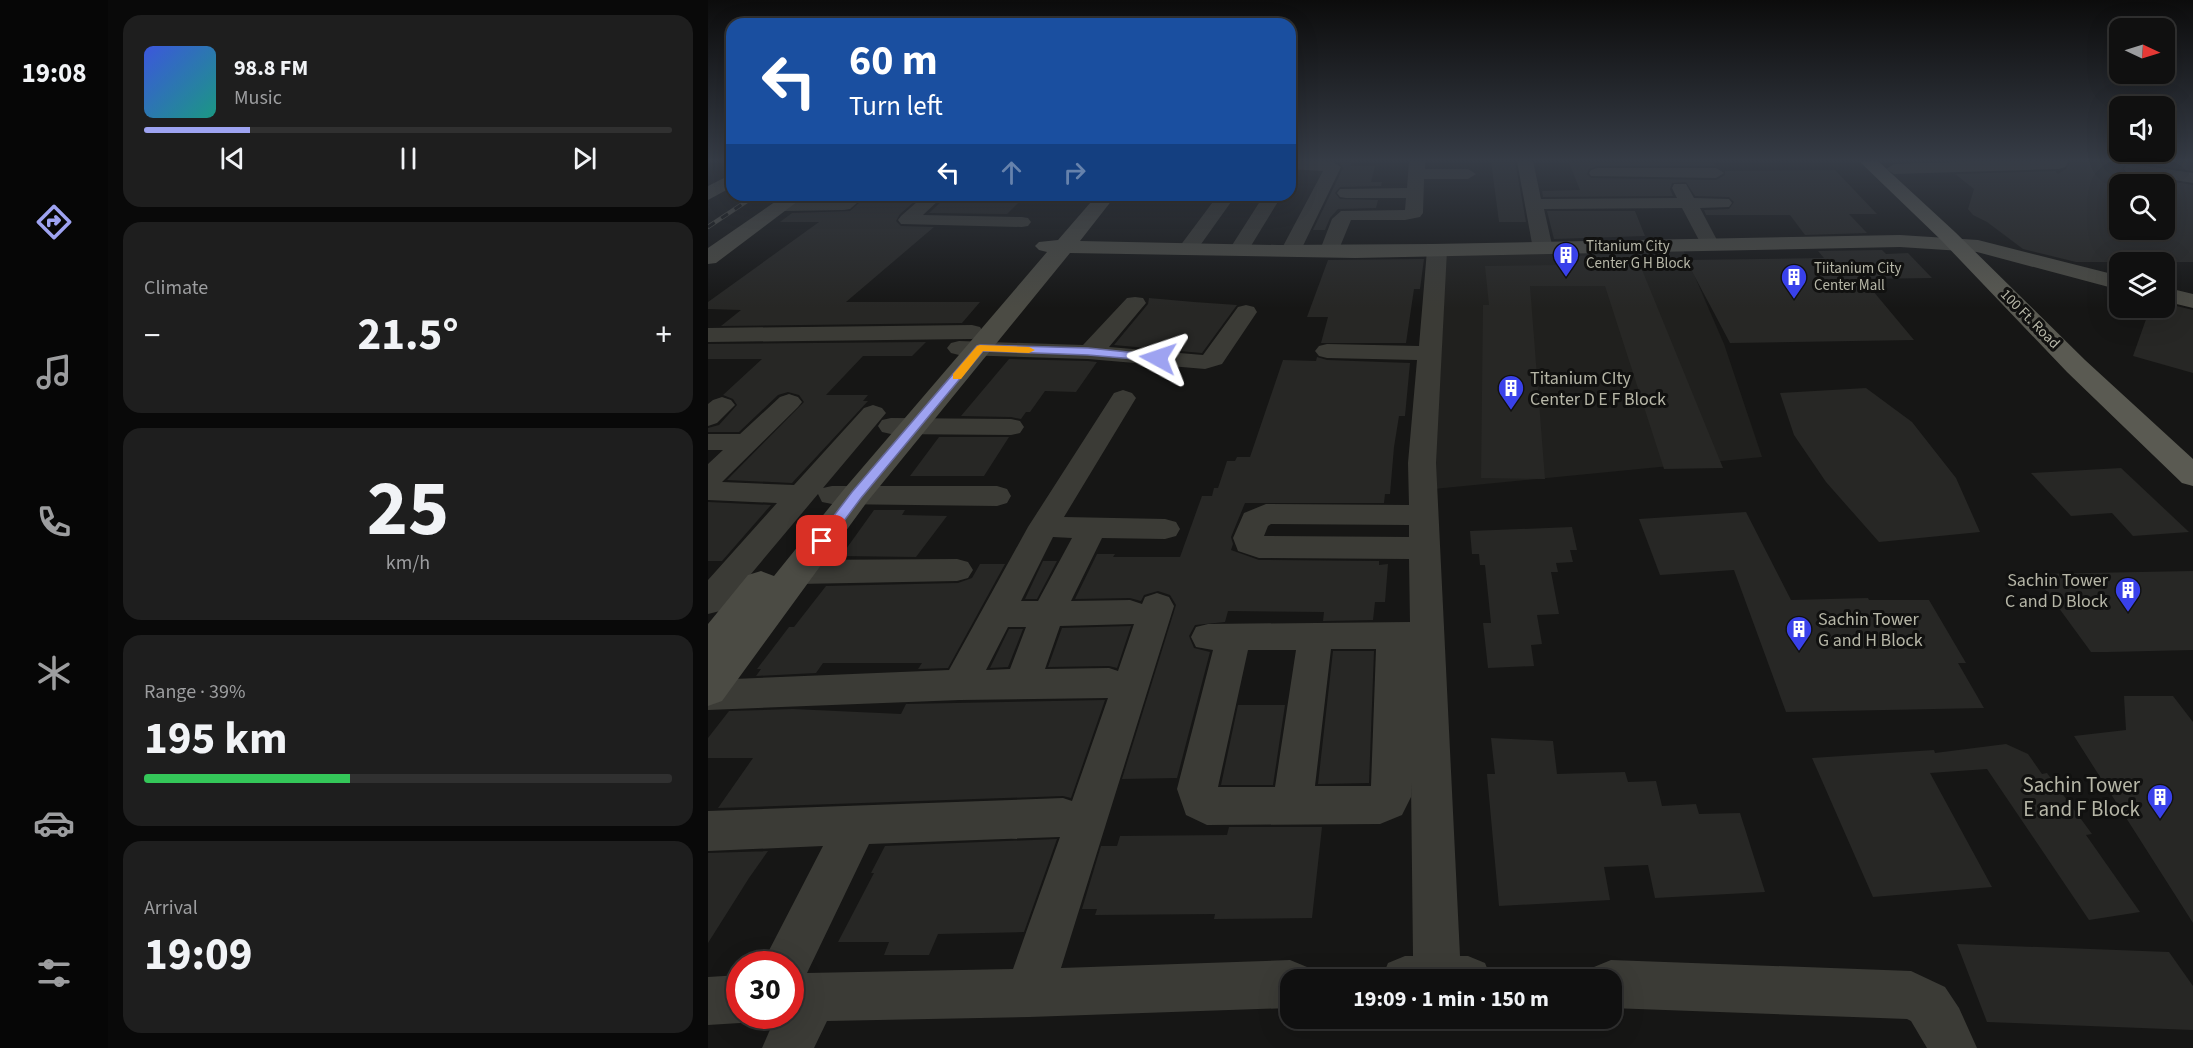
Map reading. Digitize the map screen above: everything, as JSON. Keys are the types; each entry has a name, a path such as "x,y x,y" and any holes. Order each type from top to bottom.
{"main road":[{"name":"100 Ft. Road","path":"1925,210 1966,245 2076,366 2193,476"},
{"path":"1933,210 1966,245 2193,447"}],"street":[{"path":"708,258 776,210"},
{"path":"918,210 907,220 1187,250 1543,249 1888,241 1966,245 2109,280"},
{"path":"1044,234 1047,210"},
{"path":"708,602 822,495 971,343 1044,234 1073,210"},
{"path":"1044,234 1083,210"},
{"path":"1187,250 1216,210"},
{"path":"1239,250 1264,210"},
{"path":"1291,250 1311,210"},
{"path":"1330,250 1344,216 1411,214 1414,210"},
{"path":"1535,212 1545,210"},
{"path":"1692,210 1708,240"},
{"path":"1535,212 1697,220"},
{"path":"1535,212 1543,249"},
{"path":"1410,635 1221,637 1197,796 1200,802 1207,806 1380,806 1388,802 1391,797 1410,635 1424,548 1422,464 1437,250"},
{"path":"2175,297 2193,301"},
{"path":"1088,352 1098,345 1135,303"},
{"path":"708,335 971,343 1211,361 1246,312"},
{"path":"1328,351 1430,352"},
{"path":"960,685 1043,527 1123,398"},
{"path":"708,480 789,402"},
{"path":"708,651 822,495 893,422 1011,427"},
{"path":"708,442 747,442"},
{"path":"708,491 822,495 996,496"},
{"path":"708,689 798,572 822,495"},
{"path":"1424,515 1266,514 1255,519 1248,538 1249,543 1259,547 1424,548"},
{"path":"1043,527 1165,529"},
{"path":"1022,684 1048,613 1092,529"},
{"path":"798,572 957,570"},
{"path":"997,614 1144,609 1029,993"},
{"path":"1410,635 1436,969"},
{"path":"1292,806 1315,636"},
{"path":"708,695 960,685 1109,683"},
{"path":"708,831 1063,817"},
{"path":"804,967 856,826"},
{"path":"804,986 1029,993 1280,984"},
{"path":"1622,984 1911,995 1928,1004 1942,1025 1952,1048"},
{"path":"708,1000 726,999"},
{"path":"787,1048 790,1029"}],"shaded area":[{"path":"1682,247 1724,344 1762,457 1423,490 1437,250"}],"building":[{"path":"905,210 896,221 901,226 934,227 846,302 980,302 962,323 721,326 741,310 708,309 708,302 819,222 780,222 792,213"},
{"path":"932,210 1011,210 1007,214 929,213"},
{"path":"1323,210 1337,210 1330,218 1325,230 1313,230"},
{"path":"1497,210 1524,210 1526,222 1499,222"},
{"path":"1704,210 1873,210 1877,214 1849,214 1867,233 1805,235 1790,215 1706,215"},
{"path":"1969,210 2109,210 2109,240 2175,240 2175,210 2193,210 2193,262 2175,262 2175,252 2109,252 2109,262 2076,262 2023,249 1987,222 1973,215"},
{"path":"1547,211 1635,211 1645,236 1554,239"},
{"name":"Tiitanium City Center Mall","path":"1882,250 1886,254 1908,253 1932,278 1863,279 1914,340 1730,343 1686,260 1824,258 1818,251"},
{"path":"1636,255 1723,468 1664,469 1605,286 1530,286 1545,479 1481,478 1483,305 1489,305 1485,266 1559,265 1557,256"},
{"path":"1424,259 1420,289 1414,289 1406,343 1321,343 1328,317 1307,317 1328,260"},
{"path":"1149,298 1237,305 1202,353 1114,345 1148,304"},
{"path":"2175,306 2193,310 2193,373 2133,356 2146,318 2175,318"},
{"path":"926,342 912,356 863,356 826,395 868,395 863,401 868,401 792,483 727,480 804,402 799,395 788,392 778,395 739,432 708,432 708,428 719,425 737,405 733,399 723,395 762,359 708,359 708,344"},
{"path":"1317,357 1327,360 1410,363 1405,416 1399,416 1394,447 1390,494 1385,494 1384,503 1245,503 1231,537 1233,544 1231,550 1259,560 1379,561 1379,565 1388,564 1385,602 1375,602 1373,620 1323,621 1324,612 1228,611 1225,622 1195,625 1189,636 1194,648 1210,652 1177,778 1122,779 1176,605 1170,595 1158,591 1144,595 1141,601 1130,598 1075,599 1097,554 1115,554 1113,557 1180,557 1202,496 1212,496 1214,488 1218,488 1227,461 1235,461 1237,457 1250,457 1283,360 1316,361"},
{"path":"1009,359 1097,362 1076,392 1045,391 1030,412 1026,412 1021,419 961,416"},
{"path":"1866,388 1912,422 1956,478 1980,532 1879,542 1826,482 1794,435 1780,393"},
{"path":"939,437 1009,437 984,476 910,476"},
{"path":"2121,468 2189,532 2133,536 2112,513 2071,516 2031,473"},
{"path":"708,502 771,505 722,561 708,561"},
{"path":"874,510 905,510 902,515 947,516 916,557 841,556"},
{"name":"Sachin Tower G and H Block","path":"1746,512 1791,600 1868,598 1869,600 1929,600 1966,663 1958,663 1984,708 1786,712 1734,570 1660,575 1639,519"},
{"path":"1572,527 1577,550 1570,550 1573,562 1556,563 1558,572 1551,572 1559,614 1537,615 1542,644 1531,645 1534,666 1488,668 1483,623 1491,623 1485,565 1480,565 1479,554 1472,554 1470,531"},
{"path":"1043,561 1057,561 1037,599 1025,599"},
{"path":"980,564 1005,564 948,668 918,669 922,663 823,663 816,673 756,676 761,669 757,669 789,627 794,627 826,586 958,583 972,578"},
{"name":"Sachin Tower C and D Block","path":"2193,571 2193,650 2108,652 2091,652 2034,574"},
{"path":"1131,626 1117,668 1109,666 1048,667 1062,628"},
{"path":"1009,629 1023,629 1008,667 990,668"},
{"path":"1333,651 1374,651 1369,783 1318,784"},
{"name":"Sachin Tower E and F Block","path":"2124,696 2173,696 2193,722 2193,923 2074,736 2126,730"},
{"path":"1105,700 1071,798 1063,796 718,808 753,758 708,758 708,738 729,711 793,709 901,714 906,704"},
{"path":"1238,705 1285,705 1273,785 1221,785"},
{"path":"1491,738 1553,741 1557,774 1625,772 1628,782 1656,781 1662,806 1696,804 1699,814 1740,813 1765,892 1655,898 1648,865 1604,867 1610,900 1499,906 1487,774 1495,774"},
{"path":"2006,744 2028,754 2042,774 2047,773 2092,834 2086,835 2140,912 2089,920 1987,769 1930,773 1992,887 1873,897 1812,758 1934,750 1935,753"},
{"path":"1229,827 1322,827 1312,918 1214,919 1215,914 1095,915 1097,909 1082,909 1101,846 1117,846 1120,836 1227,835"},
{"path":"1057,839 1024,932 938,934 929,955 884,955 889,942 838,942 874,873 871,873 885,846"},
{"path":"768,851 749,878 708,943 708,853"},
{"path":"1957,944 2169,952 2193,986 2193,1030 1987,1022"}],"railway":[{"path":"708,227 734,210"}],"slow traffic":[{"path":"957,376 980,348 1029,350"}],"place":[{"name":"Titanium City Center G H Block","path":"1566,278"},
{"name":"Tiitanium City Center Mall","path":"1794,300"},
{"name":"Titanium CIty Center D E F Block","path":"1511,411"},
{"name":"Sachin Tower C and D Block","path":"2128,613"},
{"name":"Sachin Tower G and H Block","path":"1799,652"},
{"name":"Sachin Tower E and F Block","path":"2160,820"}],"route":[{"path":"822,541 856,495 980,348 1088,352 1158,358"}]}
